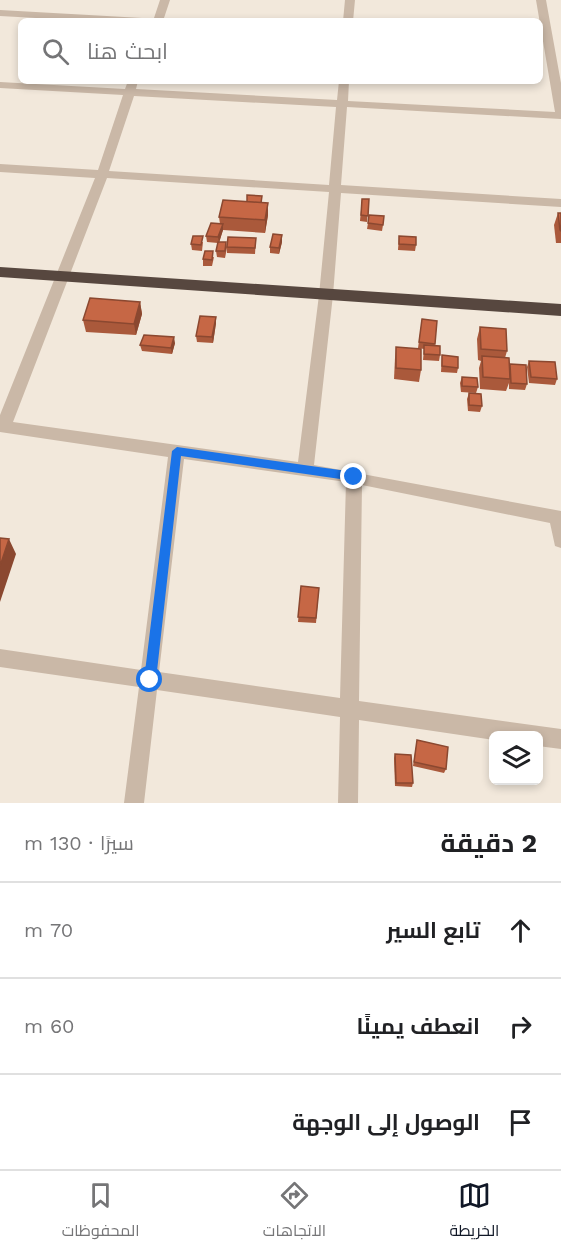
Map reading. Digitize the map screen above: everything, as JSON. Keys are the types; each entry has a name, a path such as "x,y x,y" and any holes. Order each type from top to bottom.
{"highway":[{"path":"0,272 561,310"}],"street":[{"path":"159,18 165,0"},
{"path":"348,18 350,0"},
{"path":"0,85 131,86 342,104 561,115 541,0"},
{"path":"0,13 89,18"},
{"path":"305,470 326,295 344,84"},
{"path":"131,86 102,175 2,427 354,477 559,518 561,541"},
{"path":"0,168 561,202"},
{"path":"134,803 177,451"},
{"path":"348,803 354,477"},
{"path":"0,658 503,731"},
{"path":"543,737 561,740"}],"building":[{"path":"247,195 262,196 261,203 247,202"},
{"path":"362,199 369,199 368,216 361,215"},
{"path":"223,200 268,203 265,220 219,217"},
{"path":"558,213 561,213 561,231 560,230"},
{"path":"369,215 384,216 383,225 368,223"},
{"path":"211,223 223,224 218,237 206,236"},
{"path":"273,234 282,235 279,248 270,247"},
{"path":"193,236 203,236 201,245 191,244"},
{"path":"399,236 416,237 416,245 399,244"},
{"path":"228,237 256,238 255,248 227,247"},
{"path":"218,242 226,242 225,251 216,251"},
{"path":"205,251 213,251 212,260 203,259"},
{"path":"90,298 140,302 134,324 83,320"},
{"path":"200,316 216,317 212,337 196,336"},
{"path":"422,319 437,321 435,344 419,342"},
{"path":"480,327 506,329 507,351 481,349"},
{"path":"144,335 174,337 171,348 140,345"},
{"path":"424,345 440,346 440,355 424,354"},
{"path":"396,347 421,349 421,370 396,368"},
{"path":"442,355 458,357 458,368 442,366"},
{"path":"482,356 509,358 510,379 483,377"},
{"path":"529,361 555,362 557,379 531,377"},
{"path":"510,364 526,365 527,384 511,383"},
{"path":"462,377 477,378 478,387 462,386"},
{"path":"469,393 481,394 482,406 469,405"},
{"path":"0,538 9,539 0,566"},
{"path":"301,586 319,588 316,618 298,617"},
{"path":"417,740 448,747 446,769 414,762"},
{"path":"395,754 411,755 413,783 396,783"}],"route":[{"path":"150,680 177,451 354,477"}]}
